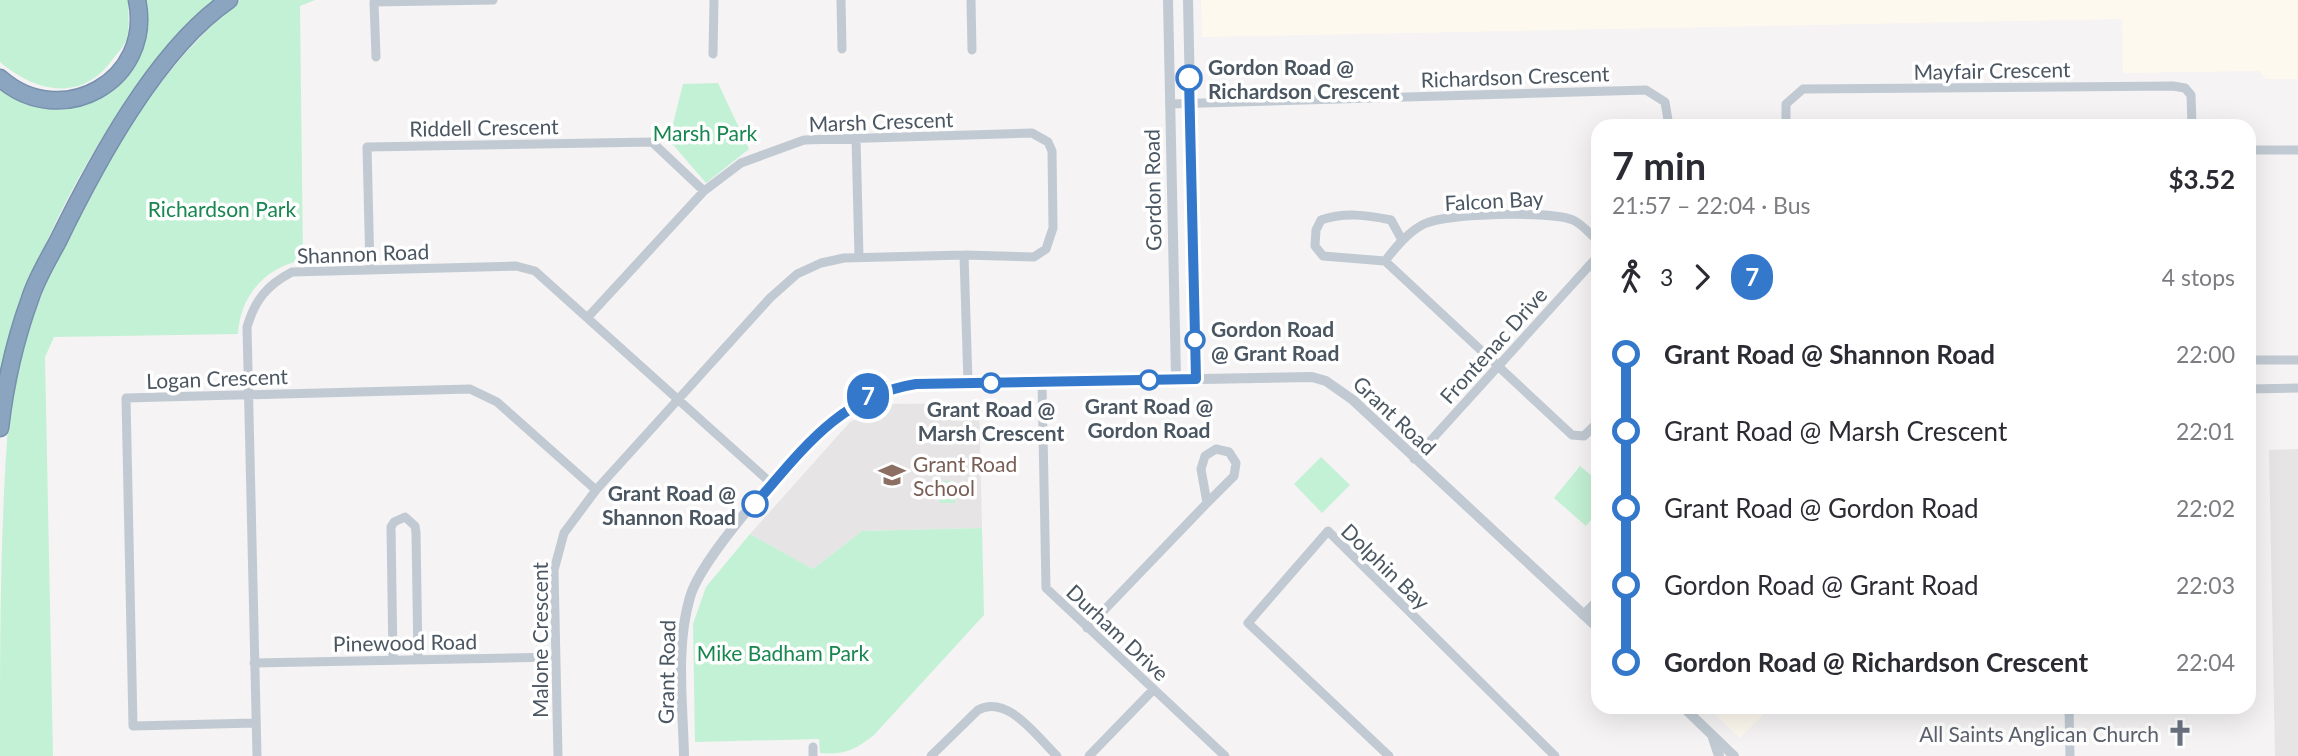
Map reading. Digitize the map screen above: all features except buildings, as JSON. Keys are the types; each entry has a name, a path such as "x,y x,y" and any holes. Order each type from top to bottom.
{"highway":[{"path":"0,78 11,88 41,100 60,101 91,94 108,83 129,58 140,26 137,0"},
{"path":"0,428 4,396 30,297 76,205 130,113 165,63 198,24 229,0"}],"street":[{"path":"376,57 374,2 493,0"},
{"path":"713,54 714,0"},
{"path":"841,0 842,49"},
{"path":"971,0 972,50"},
{"name":"Gordon Road","path":"1168,0 1176,379"},
{"name":"Gordon Road","path":"1188,0 1196,379"},
{"name":"Mayfair Crescent","path":"1786,119 1786,104 1803,89 2173,86 2185,88 2191,95 2192,119"},
{"name":"Richardson Crescent","path":"1170,104 1646,90 1665,102 1668,119"},
{"name":"Marsh Crescent","path":"588,317 704,191 741,163 770,150 804,140 856,138 1032,133 1048,142 1052,150 1053,228 1046,249 1034,257 859,257 821,263 797,274 770,298 678,400"},
{"path":"856,138 859,257"},
{"name":"Riddell Crescent","path":"370,269 367,148 652,142 704,191"},
{"path":"2256,150 2298,150"},
{"path":"1402,240 1391,220 1339,214 1321,220 1316,230 1315,246 1324,256 1385,261 1572,435 1584,436 1591,429"},
{"name":"Falcon Bay","path":"1385,261 1402,240 1424,225 1442,219 1554,214 1577,221 1591,234"},
{"path":"1173,245 1193,245"},
{"path":"964,255 968,383"},
{"name":"Frontenac Drive","path":"1414,459 1591,264"},
{"name":"Shannon Road","path":"257,756 247,327 253,306 271,283 292,272 516,266 535,271 772,484"},
{"path":"2256,360 2298,360"},
{"name":"Grant Road","path":"684,756 682,651 691,594 702,569 719,545 772,484 825,428 852,405 890,388 968,383 1176,379 1312,377 1326,381 1353,400 1591,622"},
{"name":"Durham Drive","path":"1042,382 1046,588 1225,756"},
{"path":"2256,389 2298,388"},
{"name":"Logan Crescent","path":"256,723 133,726 126,398 470,389 497,401 596,491"},
{"name":"Malone Crescent","path":"558,756 554,570 557,552 564,533 596,491 678,400"},
{"path":"1087,628 1234,477 1237,463 1229,452 1216,449 1205,456 1202,469 1207,503"},
{"path":"393,660 391,527 394,522 405,517 415,526 416,533 418,660"},
{"name":"Dolphin Bay","path":"1389,756 1248,623 1328,531 1555,756"},
{"path":"1583,615 1591,607"},
{"name":"Pinewood Road","path":"254,663 556,657"},
{"path":"1088,756 1153,690"},
{"path":"931,756 978,709 987,705 998,705 1009,711 1057,756"},
{"path":"1690,714 1734,756"},
{"path":"2069,714 2070,756"},
{"path":"1713,735 1719,756"}],"shaded area":[{"path":"1201,0 2298,0 2298,79 2266,79 2259,71 2123,73 2122,19 1202,37"},
{"name":"Grant Road School","path":"979,403 982,528 862,531 813,569 750,534 850,422 891,404"},
{"path":"2298,449 2298,756 2275,756 2269,450"},
{"path":"1714,714 1764,714 1740,738"}],"green space":[{"path":"0,0 128,0 127,38 100,74 86,83 58,88 43,86 0,62"},
{"path":"145,0 214,0 178,36 143,79 80,176 30,282 12,334 0,384 0,90 27,104 54,109 80,106 104,95 124,78 138,56 146,30"},
{"name":"Richardson Park","path":"240,0 315,0 300,6 303,260 277,269 257,285 244,307 238,334 54,337 45,357 53,756 0,756 1,584 6,455 9,413 21,357 63,243 91,187 123,134 159,84 198,39"},
{"name":"Marsh Park","path":"718,83 749,149 706,183 669,140 683,84"},
{"path":"1321,457 1350,485 1322,513 1294,484"},
{"path":"1580,466 1591,475 1591,520 1586,526 1554,498"},
{"path":"939,481 955,481 955,503 940,503"},
{"name":"Mike Badham Park","path":"982,528 984,615 874,735 855,748 836,753 820,753 819,739 695,742 693,624 706,587 750,534 813,569 862,531"}],"bus line":[{"name":"7","path":"755,504 825,428 852,405 890,388 916,384 1196,379 1189,78"}],"place":[{"name":"Gordon Road @ Richardson Crescent","path":"1189,78"},
{"name":"Gordon Road @ Grant Road","path":"1195,340"},
{"name":"Grant Road @ Gordon Road","path":"1149,380"},
{"name":"Grant Road @ Marsh Crescent","path":"991,383"},
{"name":"Grant Road School","path":"892,475"},
{"name":"Grant Road @ Shannon Road","path":"755,504"},
{"name":"All Saints Anglican Church","path":"2180,733"}]}
